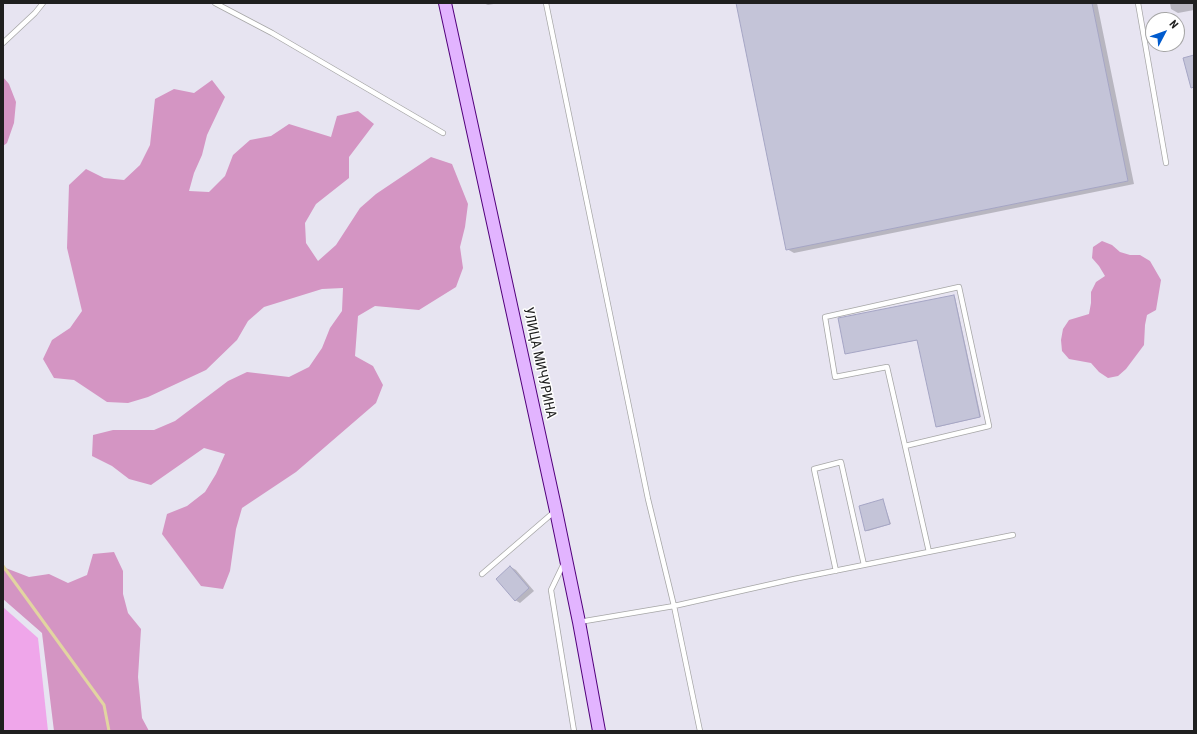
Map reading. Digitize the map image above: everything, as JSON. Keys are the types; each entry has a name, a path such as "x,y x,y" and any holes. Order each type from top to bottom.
{"main road":[{"name":"УЛИЦА МИЧУРИНА","path":"445,3 556,511 579,622 599,731"}],"lane":[{"path":"3,43 35,13 43,3"},
{"path":"215,3 272,33 443,133"},
{"path":"546,3 648,498 674,606 700,731"},
{"path":"1138,3 1166,163"},
{"path":"905,446 989,426 959,287 825,317 835,377 887,367 929,552"},
{"path":"836,571 814,468 841,462 864,565"},
{"path":"482,574 556,511"},
{"path":"579,622 674,606 1012,535"},
{"path":"566,559 551,590 574,731"}],"shaded area":[{"path":"3,77 9,84 16,102 14,123 7,143 3,146"},
{"path":"212,80 225,97 207,135 202,155 194,173 189,191 209,192 225,176 233,155 250,140 271,136 289,124 331,137 337,116 358,111 374,124 349,157 349,178 316,204 305,223 306,243 318,261 336,245 360,208 376,194 431,157 452,164 468,204 465,227 460,247 463,268 456,287 419,310 375,306 358,316 355,356 373,366 383,385 376,403 296,472 242,508 236,529 230,571 223,589 201,586 162,534 167,514 187,506 205,492 216,474 225,454 204,448 151,485 129,479 112,466 92,456 93,435 113,430 154,430 175,421 228,381 247,372 289,377 309,367 322,348 330,328 342,311 343,288 322,289 264,307 248,321 237,340 206,370 148,397 128,403 107,402 74,380 54,378 43,359 52,340 70,328 82,311 67,248 69,185 86,169 104,178 124,180 140,165 150,145 155,99 174,89 194,93"},
{"path":"1102,241 1112,245 1120,252 1130,255 1140,255 1150,261 1161,280 1156,310 1147,315 1144,345 1126,369 1118,376 1108,378 1099,372 1091,363 1069,359 1062,351 1061,340 1063,329 1069,320 1089,314 1091,292 1096,282 1105,276 1092,258 1093,247"},
{"path":"114,552 123,571 123,594 128,613 141,629 138,677 142,718 149,731 54,731 42,633 3,599 3,567 29,577 49,574 68,583 87,575 93,554"},
{"path":"3,607 38,638 48,731 3,731"}],"building":[{"path":"736,3 1092,3 1128,181 786,250"},
{"path":"1194,55 1194,87 1191,88 1183,58"},
{"path":"954,295 980,417 936,427 917,340 845,354 838,318"},
{"path":"883,499 890,524 865,531 859,506"},
{"path":"510,566 529,588 515,601 496,579"}],"waterway":[{"path":"3,566 104,705 109,731"}]}
